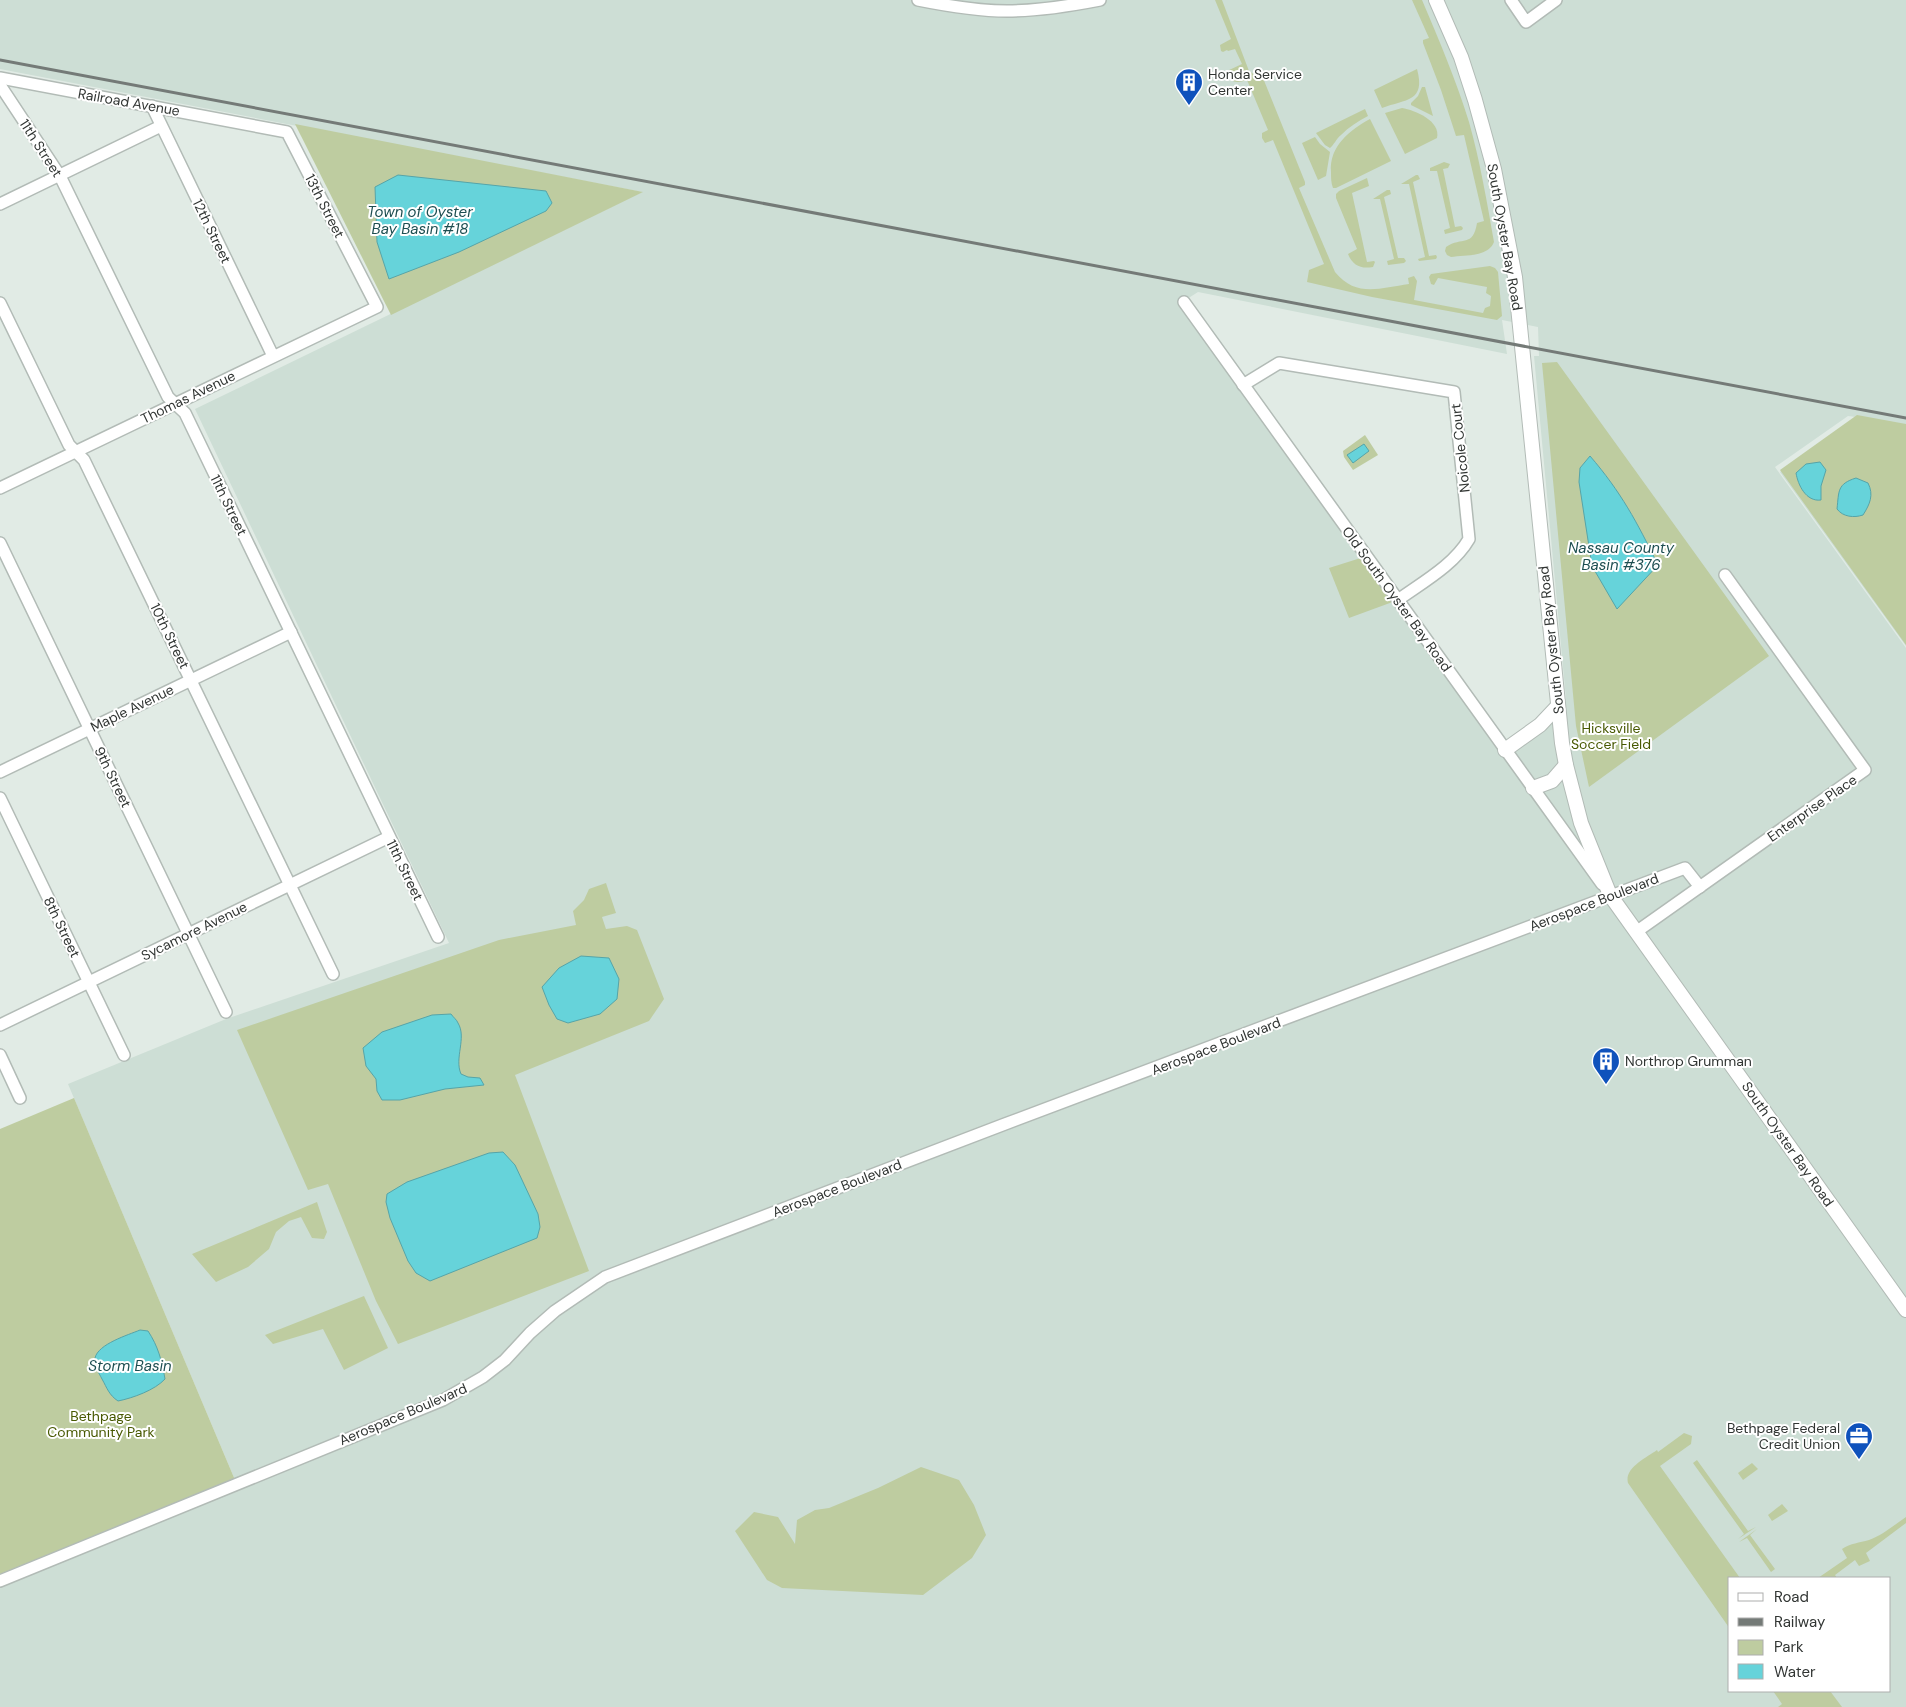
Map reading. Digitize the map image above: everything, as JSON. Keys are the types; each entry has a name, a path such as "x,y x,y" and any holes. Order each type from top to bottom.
{"main road":[{"name":"South Oyster Bay Road","path":"1436,0 1461,57 1475,100 1494,169 1515,277 1557,707 1566,765 1582,823 1610,896 1906,1310"},
{"path":"1505,750 1540,725 1557,707"},
{"path":"1533,788 1552,781 1566,765"}],"street":[{"path":"918,0 968,9 1008,11 1050,9 1100,0"},
{"path":"1511,0 1526,22 1556,0"},
{"name":"Railroad Avenue","path":"0,78 258,126"},
{"name":"11th Street","path":"0,85 60,176 168,397 185,413 438,937"},
{"name":"12th Street","path":"152,106 273,356"},
{"path":"0,204 161,126"},
{"name":"13th Street","path":"258,126 287,132 377,307"},
{"name":"Old South Oyster Bay Road","path":"1184,302 1610,896"},
{"name":"10th Street","path":"0,303 69,445 84,460 333,974"},
{"name":"Thomas Avenue","path":"0,488 377,307"},
{"name":"Noicole Court","path":"1244,385 1279,363 1454,392 1469,539 1462,551 1398,600"},
{"name":"9th Street","path":"0,543 226,1012"},
{"name":"Enterprise Place","path":"1636,932 1865,770 1725,575"},
{"name":"Maple Avenue","path":"0,772 291,632"},
{"name":"8th Street","path":"0,798 124,1055"},
{"name":"Sycamore Avenue","path":"0,1025 389,837"},
{"name":"Aerospace Boulevard","path":"0,1581 443,1400 483,1377 505,1360 530,1333 555,1311 605,1277 1685,868 1700,887"},
{"path":"0,1055 20,1098"}],"shaded area":[{"path":"0,0 1906,0 1906,646 1780,472 1856,417 1848,416 1775,467 1906,648 1906,1707 0,1707 0,1574 235,1480 68,1084 226,1019 449,943 195,409 642,192 0,69","holes":["1198,292 1507,354 1502,320 1538,327 1539,356 1534,356 1566,699 1504,742 1187,299"]}],"green space":[{"path":"1215,0 1222,0 1249,71 1255,75 1260,71 1305,182 1305,185 1299,188 1335,272 1351,285 1369,289 1409,284 1408,278 1414,276 1417,281 1414,300 1483,313 1485,308 1490,306 1491,296 1486,293 1487,287 1438,278 1434,285 1431,284 1429,277 1431,274 1490,266 1498,272 1502,316 1497,320 1372,297 1307,282 1309,270 1324,264 1273,140 1265,143 1262,138 1262,133 1268,130 1247,80 1235,82 1228,78 1227,71 1242,64 1235,49 1221,51 1220,45 1231,39"},
{"path":"1412,0 1422,0 1453,75 1469,122 1494,242 1491,247 1481,253 1451,257 1445,251 1446,247 1452,244 1470,239 1473,236 1477,223 1484,221 1464,135 1456,136 1423,43 1423,40 1429,38"},
{"path":"1417,69 1419,88 1412,98 1382,108 1374,90"},
{"path":"1422,87 1425,87 1433,116 1411,105"},
{"path":"1402,108 1426,117 1435,126 1437,132 1437,138 1405,154 1385,113"},
{"path":"1365,109 1368,116 1347,129 1330,148 1325,145 1316,133"},
{"path":"1370,119 1391,161 1333,188 1331,163 1333,154 1348,134"},
{"path":"295,124 643,192 391,315"},
{"path":"1315,137 1330,152 1326,176 1318,180 1302,143"},
{"path":"1444,162 1450,164 1448,168 1443,169 1455,227 1461,226 1463,228 1462,230 1445,234 1444,230 1450,228 1437,171 1430,171 1430,168"},
{"path":"1416,175 1420,179 1413,182 1429,256 1436,255 1436,259 1419,261 1418,259 1425,257 1409,184 1401,184"},
{"path":"1367,178 1369,186 1352,193 1367,262 1375,262 1373,267 1365,268 1355,264 1348,254 1357,249 1336,194"},
{"path":"1390,190 1391,194 1384,197 1398,258 1404,258 1406,261 1404,263 1388,265 1387,261 1394,259 1380,199 1373,199"},
{"name":"Nassau County Basin #376","path":"1557,362 1769,656 1589,787 1576,726 1542,363","holes":["1590,456 1611,482 1628,508 1658,565 1580,468"]},
{"path":"1857,415 1906,424 1906,645 1780,470"},
{"path":"1365,435 1378,455 1353,470 1344,457 1343,451"},
{"path":"1367,556 1398,600 1349,618 1329,568"},
{"path":"606,883 616,913 602,917 606,929 627,926 637,930 664,999 649,1021 515,1075 589,1271 398,1344 376,1301 328,1184 308,1190 237,1030 499,940 576,925 573,911 584,900 589,889"},
{"name":"Bethpage Community Park","path":"74,1098 235,1480 0,1574 0,1129"},
{"path":"317,1202 327,1232 324,1239 312,1238 301,1217 289,1221 276,1232 269,1249 248,1267 216,1282 192,1254"},
{"path":"364,1296 388,1348 344,1370 323,1329 273,1344 265,1335"},
{"path":"1684,1433 1692,1436 1691,1444 1660,1466 1739,1577 1728,1577 1728,1626 1628,1483 1629,1473 1633,1468 1657,1450 1658,1452"},
{"path":"1697,1460 1748,1531 1756,1527 1738,1539 1744,1534 1693,1463"},
{"path":"1752,1463 1758,1469 1743,1480 1738,1473"},
{"path":"921,1467 959,1480 974,1505 986,1535 972,1558 923,1595 782,1588 767,1580 735,1531 754,1512 778,1517 795,1544 797,1520 815,1510 829,1508 878,1488"},
{"path":"1782,1504 1788,1511 1772,1521 1768,1515"},
{"path":"1906,1517 1906,1523 1866,1553 1870,1561 1859,1566 1855,1560 1835,1575 1836,1577 1819,1577 1847,1558 1842,1549 1884,1533"},
{"path":"1757,1529 1750,1535 1775,1569 1771,1572 1747,1538 1739,1542"},
{"path":"1774,1692 1831,1692 1842,1707 1778,1707 1782,1704"}],"water":[{"name":"Town of Oyster Bay Basin #18","path":"398,175 546,191 552,203 546,211 459,252 389,279 377,242 375,187"},
{"path":"1364,444 1369,451 1353,463 1347,455"},
{"name":"Nassau County Basin #376","path":"1590,456 1611,482 1628,508 1658,565 1617,609 1592,566 1579,482 1580,468"},
{"path":"1820,462 1826,470 1821,486 1821,500 1816,500 1807,496 1804,492 1796,473 1806,464"},
{"path":"1856,478 1868,483 1871,492 1870,499 1863,515 1849,516 1842,514 1837,509 1839,493 1845,483"},
{"path":"581,956 609,958 619,979 617,999 600,1014 568,1023 557,1019 542,987 559,968"},
{"path":"451,1014 457,1022 461,1035 459,1068 461,1074 480,1078 484,1085 445,1089 400,1100 382,1100 377,1091 376,1079 366,1066 363,1048 382,1032 432,1015"},
{"path":"503,1152 515,1165 538,1214 540,1227 537,1238 430,1281 416,1273 408,1261 390,1218 386,1202 387,1194 407,1182 489,1153"},
{"name":"Storm Basin","path":"140,1330 148,1331 154,1342 161,1360 165,1379 156,1387 118,1401 107,1388 96,1366 95,1358 97,1353 107,1344"}],"railway":[{"path":"0,60 1906,418"}],"place":[{"name":"Honda Service Center","path":"1189,106"},
{"name":"Northrop Grumman","path":"1606,1085"},
{"name":"Bethpage Federal Credit Union","path":"1859,1460"}],"park label":[{"name":"Hicksville Soccer Field","path":"1611,736"}]}
